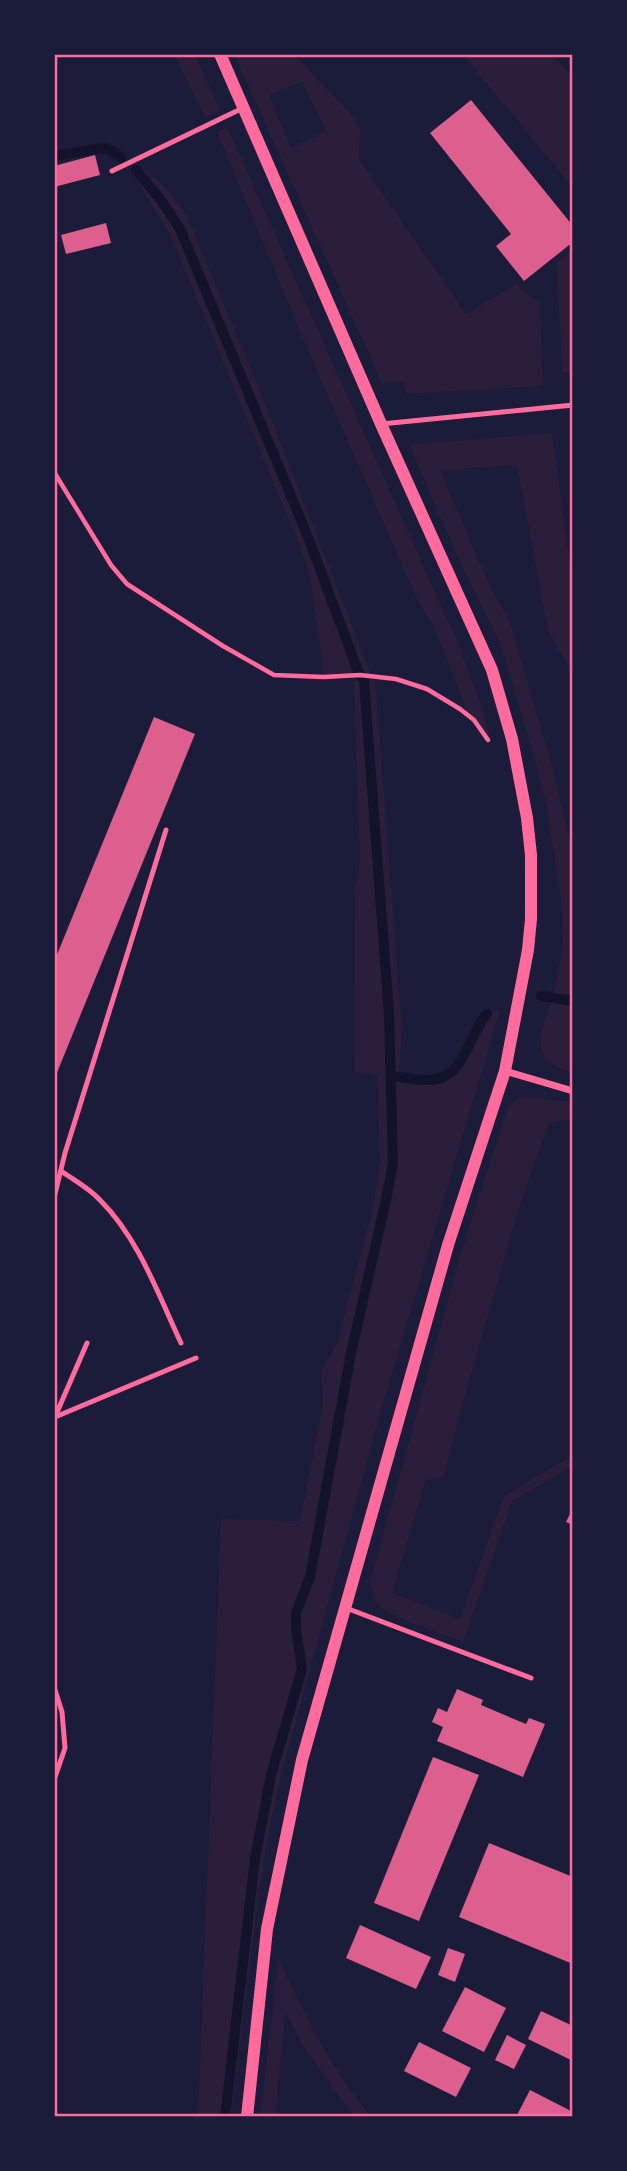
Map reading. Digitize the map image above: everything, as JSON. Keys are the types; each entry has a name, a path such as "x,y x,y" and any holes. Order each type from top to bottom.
{"street":[{"path":"220,54 381,424 492,670 512,739 531,855 528,950 505,1071 444,1258 302,1760 267,1929 247,2117"},
{"path":"505,1071 573,1091"}],"lane":[{"path":"112,171 243,107"},
{"path":"381,424 573,404"},
{"path":"54,1198 166,830"},
{"path":"61,1171 101,1200 135,1245 181,1343"},
{"path":"55,1418 87,1343"},
{"path":"55,1418 196,1358"},
{"path":"346,1608 531,1678"},
{"path":"54,1687 62,1712 65,1748 54,1780"}],"path":[{"path":"54,472 111,565 127,584 223,646 274,675 368,676 396,679 427,689 474,720 490,743"}],"shaded area":[{"path":"174,54 195,54 220,111 205,117"},
{"path":"234,54 293,54 348,111 360,128 359,160 466,314 516,284 540,305 543,386 406,394 403,382 382,383","holes":["302,82 326,131 291,148 269,95"]},
{"path":"469,54 549,54 573,76 573,188 465,57"},
{"path":"227,127 457,641 491,741 475,717 466,711 432,623 417,599 299,329 217,132"},
{"path":"138,166 165,187 186,214 265,403 371,674 361,674 255,400 182,228 162,195"},
{"path":"129,167 159,201 180,232 306,539 356,673 324,675 311,582 300,546 171,237"},
{"path":"573,249 573,372 562,372 557,262"},
{"path":"552,433 573,585 573,673 548,631 517,465 440,470 487,580 511,625 553,770 573,854 573,999 554,995 563,944 561,900 547,809 501,645 456,553 409,445"},
{"path":"358,679 362,684 388,1077 391,1163 385,1199 347,1352 308,1578 295,1613 296,1650 301,1669 270,1775 253,1860 223,2117 198,2117 221,1519 300,1521 323,1403 321,1372 337,1343 373,1208 380,1161 377,1075 354,1072 355,893 360,860 354,680"},
{"path":"375,680 402,1029 399,1073 393,1072 393,1013 368,682"},
{"path":"552,1000 573,1003 573,1073 558,1068 543,1053 541,1035"},
{"path":"500,1010 382,1407 282,1771 259,1890 231,2117 227,2117 257,1860 273,1776 304,1670 297,1626 299,1612 311,1577 354,1350 395,1164 394,1079 432,1083 453,1077 465,1060 483,1020 490,1013"},
{"path":"524,1097 573,1102 573,1119 550,1122 542,1142 515,1223 443,1477 426,1479 392,1593 460,1619 504,1496 573,1455 573,1466 512,1501 463,1642 406,1620 379,1606 375,1600 371,1579 463,1246 508,1107 515,1100"},
{"path":"279,1958 319,2041 371,2117 355,2117 305,2049 285,2012 275,2117 260,2117"}],"building":[{"path":"471,100 573,226 573,242 524,281 496,246 511,234 430,133"},
{"path":"95,155 100,175 54,187 54,166"},
{"path":"106,223 111,243 66,254 61,235"},
{"path":"154,717 195,734 54,1080 54,962"},
{"path":"573,1508 573,1525 566,1522"},
{"path":"457,1689 483,1700 481,1705 526,1724 529,1718 545,1724 523,1777 437,1741 443,1727 432,1722 438,1708 447,1712"},
{"path":"433,1757 479,1775 419,1921 374,1903"},
{"path":"489,1843 573,1877 573,1964 459,1917"},
{"path":"360,1925 431,1957 416,1989 346,1958"},
{"path":"448,1948 465,1954 455,1982 438,1975"},
{"path":"465,1987 506,2008 484,2052 442,2031"},
{"path":"541,2011 573,2026 573,2061 528,2039"},
{"path":"507,2035 526,2045 514,2069 495,2060"},
{"path":"419,2042 471,2068 456,2097 404,2071"},
{"path":"530,2090 573,2112 573,2117 516,2117"}],"waterway":[{"path":"54,156 102,148 111,150 121,158"},
{"path":"136,170 161,200 180,229 308,537 364,681 389,1014 393,1163 351,1353 310,1577 296,1613 302,1669 271,1775 255,1859 225,2117"},
{"path":"541,996 573,1001"},
{"path":"391,1076 429,1080 450,1073 458,1065 487,1014"}]}
